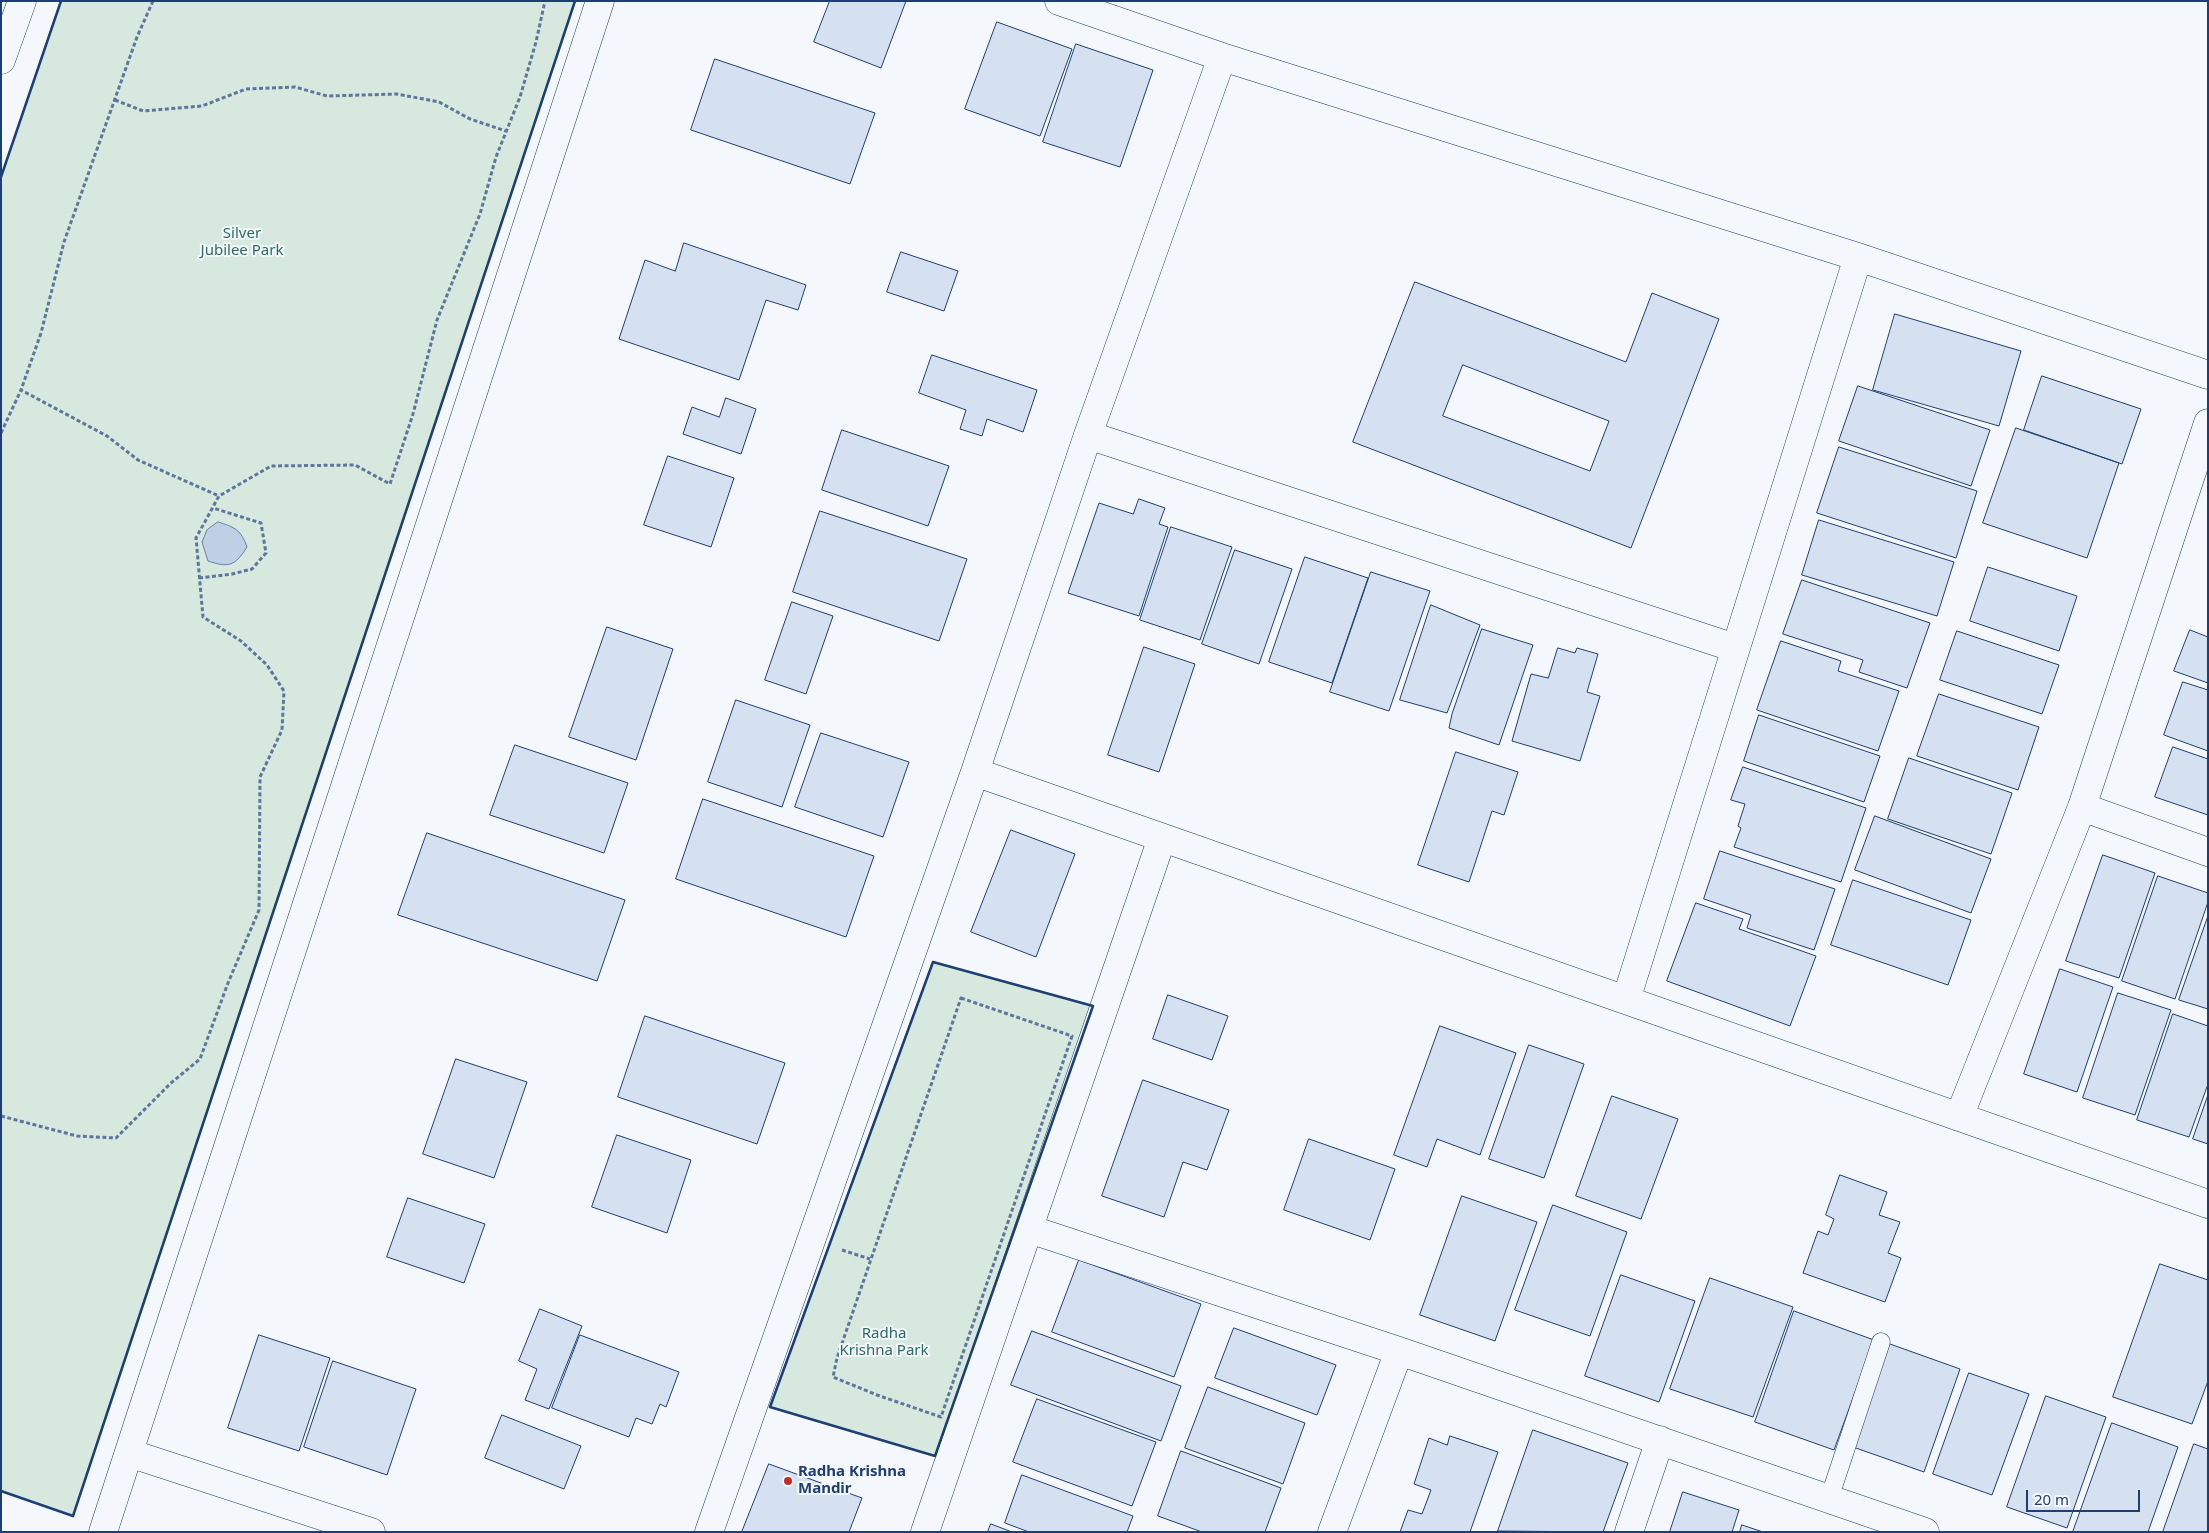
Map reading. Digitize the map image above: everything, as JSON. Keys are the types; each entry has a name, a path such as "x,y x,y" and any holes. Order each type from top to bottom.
{"street":[{"path":"1,60 22,1"},
{"path":"104,1532 600,1"},
{"path":"1059,1 1222,57 1858,257 2208,374"},
{"path":"709,1532 975,772 1088,435 1222,57"},
{"path":"1626,1000 1858,257"},
{"path":"1959,1117 2082,807 2208,423"},
{"path":"1088,435 1735,648"},
{"path":"975,772 2208,1204"},
{"path":"2082,807 2208,852"},
{"path":"925,1532 1162,838"},
{"path":"1029,1229 1400,1351 1925,1532"},
{"path":"1332,1532 1400,1351"},
{"path":"1629,1532 1660,1440"},
{"path":"129,1453 371,1532"}],"lane":[{"path":"1829,1499 1881,1342"}],"path":[{"path":"1,433 21,390 42,333 64,242 137,37 153,1"},
{"path":"1,1116 77,1136 116,1138 171,1083 200,1059 228,983 259,910 260,777 282,730 284,691 267,665 254,653 203,617 196,538 219,496 271,466 355,465 390,484 412,414 437,320 480,214 506,131 520,97 536,42 545,1"},
{"path":"115,100 143,111 202,106 246,89 295,87 327,96 397,94 439,102 470,119 506,131"},
{"path":"21,390 107,436 138,460 219,496"},
{"path":"199,578 232,574 252,569 266,553 261,523 213,508"},
{"path":"961,998 1072,1036 941,1417 877,1395 833,1377 836,1358 961,998"}],"green space":[{"name":"Silver Jubilee Park","path":"61,1 575,1 73,1516 1,1491 1,177"},
{"name":"Radha Krishna Park","path":"933,962 1093,1006 935,1456 770,1407"}],"water":[{"path":"218,522 237,530 247,547 239,558 231,564 226,565 208,561 202,542 207,530"}],"building":[{"path":"830,1 906,1 881,68 814,42"},
{"path":"997,22 1072,49 1040,136 965,109"},
{"path":"1076,44 1153,70 1120,167 1043,142"},
{"path":"715,59 875,113 850,184 691,130"},
{"path":"684,243 806,285 798,310 766,300 739,380 619,339 645,260 675,271"},
{"path":"901,252 958,271 944,311 887,292"},
{"path":"1415,282 1626,362 1652,293 1719,319 1631,548 1353,442","holes":["1463,365 1609,421 1590,471 1443,416"]},
{"path":"1895,314 2021,351 1999,426 1873,390"},
{"path":"932,355 1037,390 1023,432 987,419 982,436 960,429 966,410 919,393"},
{"path":"2042,376 2141,409 2122,464 2024,430"},
{"path":"1858,386 1990,430 1971,486 1839,441"},
{"path":"726,398 756,409 741,454 683,434 692,407 719,417"},
{"path":"2016,428 2119,463 2087,558 1983,523"},
{"path":"842,430 949,466 928,526 822,490"},
{"path":"1839,447 1977,491 1956,558 1817,513"},
{"path":"668,456 734,478 711,547 644,525"},
{"path":"1139,499 1165,508 1159,524 1168,527 1139,616 1068,593 1099,503 1133,514"},
{"path":"820,511 967,559 939,641 793,592"},
{"path":"1819,520 1954,562 1937,616 1802,575"},
{"path":"1171,527 1232,547 1200,640 1140,620"},
{"path":"1235,550 1292,569 1259,664 1202,644"},
{"path":"1305,557 1368,578 1332,683 1269,662"},
{"path":"1988,567 2077,596 2059,651 1970,621"},
{"path":"1371,572 1430,591 1389,711 1330,692"},
{"path":"1802,580 1930,623 1907,688 1859,672 1863,660 1783,634"},
{"path":"792,602 833,616 806,694 765,680"},
{"path":"1431,605 1480,625 1447,713 1400,700"},
{"path":"607,627 673,649 636,760 569,737"},
{"path":"1482,629 1533,645 1499,745 1449,728 1452,714"},
{"path":"2190,630 2208,637 2208,683 2174,671"},
{"path":"1957,631 2059,665 2042,714 1940,680"},
{"path":"1781,641 1841,661 1838,671 1899,691 1878,751 1757,710"},
{"path":"1144,647 1195,664 1159,772 1108,755"},
{"path":"1558,648 1575,653 1577,648 1598,654 1587,692 1600,696 1580,761 1512,741 1531,674 1548,678"},
{"path":"2183,682 2208,690 2208,751 2164,735"},
{"path":"1939,694 2039,727 2018,790 1917,756"},
{"path":"736,700 810,725 782,807 708,782"},
{"path":"1759,715 1880,756 1864,802 1744,761"},
{"path":"821,733 909,762 883,837 795,807"},
{"path":"515,745 628,783 604,853 490,815"},
{"path":"2173,747 2208,759 2208,815 2155,797"},
{"path":"1456,752 1518,772 1504,815 1492,811 1469,882 1418,865"},
{"path":"1909,758 2012,793 1991,854 1888,819"},
{"path":"1743,767 1866,808 1841,882 1734,847 1741,828 1738,826 1745,804 1731,800"},
{"path":"703,799 874,856 846,937 676,879"},
{"path":"1875,816 1991,859 1971,913 1855,870"},
{"path":"1011,830 1075,854 1036,957 971,932"},
{"path":"427,833 625,900 597,981 398,915"},
{"path":"1720,851 1835,889 1814,950 1747,928 1751,915 1704,899"},
{"path":"2103,855 2155,873 2119,978 2066,961"},
{"path":"2158,876 2208,893 2208,902 2175,999 2122,981"},
{"path":"1853,880 1971,920 1948,985 1831,945"},
{"path":"1696,903 1743,919 1739,929 1816,956 1790,1026 1667,981"},
{"path":"2208,916 2208,1009 2179,1000"},
{"path":"2060,969 2113,987 2077,1092 2024,1074"},
{"path":"2118,993 2171,1010 2135,1115 2083,1098"},
{"path":"1168,995 1228,1016 1212,1060 1153,1039"},
{"path":"2173,1014 2208,1026 2208,1084 2189,1137 2137,1120"},
{"path":"645,1016 785,1063 757,1144 618,1097"},
{"path":"1440,1026 1516,1053 1480,1155 1437,1139 1427,1167 1394,1155"},
{"path":"1529,1045 1584,1064 1544,1178 1489,1159"},
{"path":"456,1059 527,1082 494,1178 423,1154"},
{"path":"1143,1080 1229,1110 1207,1170 1183,1162 1164,1217 1102,1196"},
{"path":"2208,1095 2208,1144 2193,1139"},
{"path":"1612,1096 1678,1119 1641,1219 1576,1196"},
{"path":"617,1135 691,1160 667,1233 592,1207"},
{"path":"1309,1139 1395,1169 1370,1240 1284,1210"},
{"path":"1840,1175 1887,1192 1879,1215 1900,1222 1888,1253 1901,1258 1885,1302 1803,1273 1818,1231 1828,1235 1834,1219 1826,1215"},
{"path":"1462,1196 1537,1222 1495,1341 1420,1315"},
{"path":"408,1198 485,1224 464,1283 387,1257"},
{"path":"1553,1205 1627,1232 1590,1336 1515,1310"},
{"path":"1079,1260 1201,1304 1174,1377 1052,1332"},
{"path":"2160,1264 2208,1280 2208,1381 2192,1424 2113,1397"},
{"path":"1621,1275 1695,1301 1659,1402 1585,1376"},
{"path":"1710,1278 1793,1307 1753,1417 1670,1389"},
{"path":"540,1309 582,1326 549,1409 525,1400 537,1369 519,1361"},
{"path":"1794,1311 1874,1340 1834,1450 1755,1422"},
{"path":"1234,1328 1336,1365 1317,1415 1215,1378"},
{"path":"1032,1331 1181,1386 1161,1441 1011,1385"},
{"path":"259,1335 330,1358 299,1451 228,1428"},
{"path":"580,1335 679,1372 666,1407 660,1404 652,1424 636,1418 629,1437 552,1408"},
{"path":"1890,1344 1960,1369 1924,1472 1853,1447"},
{"path":"333,1361 416,1389 387,1475 304,1447"},
{"path":"1969,1373 2029,1394 1992,1495 1933,1474"},
{"path":"1208,1387 1305,1423 1283,1484 1185,1448"},
{"path":"2046,1396 2106,1417 2067,1528 2007,1507"},
{"path":"1037,1399 1156,1442 1132,1506 1013,1462"},
{"path":"502,1415 581,1446 564,1489 485,1458"},
{"path":"2112,1423 2178,1447 2148,1532 2073,1532"},
{"path":"1533,1430 1628,1463 1603,1532 1498,1531"},
{"path":"1450,1436 1498,1452 1470,1532 1400,1532 1408,1510 1422,1514 1431,1490 1414,1484 1429,1438 1447,1445"},
{"path":"2194,1444 2208,1449 2208,1532 2163,1532"},
{"path":"1181,1451 1281,1488 1265,1532 1202,1532 1158,1516"},
{"name":"Radha Krishna Mandir","path":"769,1464 862,1498 849,1532 742,1532"},
{"path":"1022,1475 1133,1516 1127,1532 1029,1532 1005,1523"},
{"path":"1683,1492 1739,1510 1732,1532 1670,1532"},
{"path":"991,1524 1012,1532 988,1532"},
{"path":"1742,1525 1763,1532 1740,1532"}],"wall":[{"path":"1,177 61,1"},
{"path":"1,1491 73,1516 575,1"},
{"path":"933,962 1093,1006 935,1456 770,1407 933,962"}],"place":[{"name":"Radha Krishna Mandir","path":"788,1481"}]}
